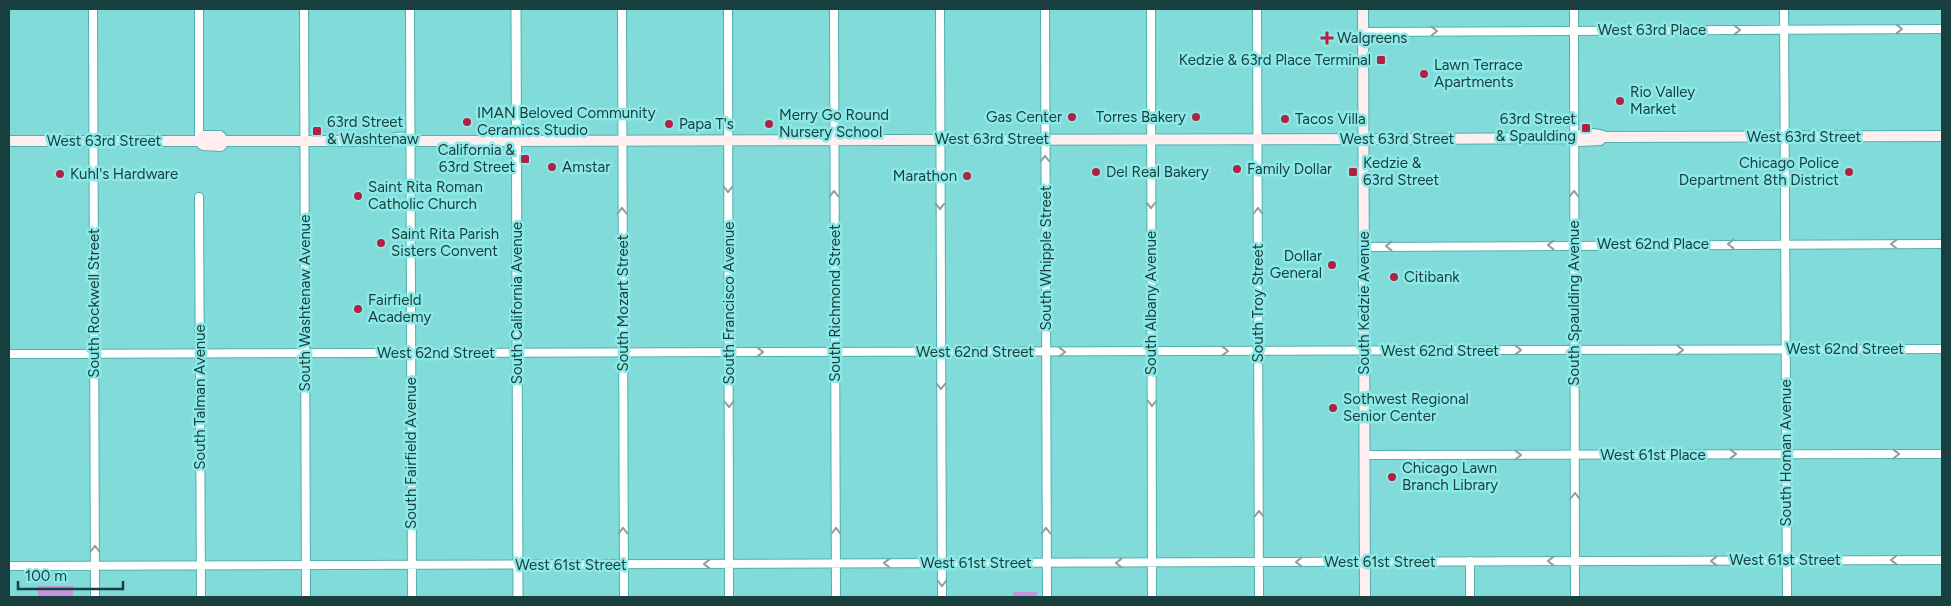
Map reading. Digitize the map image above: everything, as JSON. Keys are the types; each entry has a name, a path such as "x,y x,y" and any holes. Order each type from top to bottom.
{"main road":[{"name":"South Kedzie Avenue","path":"1363,9 1366,597"},
{"name":"West 63rd Street","path":"9,142 199,141 203,145 221,146 224,141 389,141 394,144 407,144 410,141 516,140 1574,138 1583,141 1599,141 1606,137 1942,136"}],"street":[{"name":"South Rockwell Street","path":"93,9 95,597"},
{"path":"199,9 199,141"},
{"name":"South Washtenaw Avenue","path":"304,9 306,597"},
{"name":"South Fairfield Avenue","path":"410,9 412,597"},
{"name":"South California Avenue","path":"516,9 518,597"},
{"name":"South Mozart Street","path":"622,9 624,597"},
{"name":"South Francisco Avenue","path":"728,9 729,597"},
{"name":"South Richmond Street","path":"834,9 836,597"},
{"path":"940,9 942,597"},
{"name":"South Whipple Street","path":"1045,9 1047,597"},
{"name":"South Albany Avenue","path":"1151,9 1152,597"},
{"name":"South Troy Street","path":"1257,9 1259,597"},
{"name":"South Spaulding Avenue","path":"1574,9 1575,597"},
{"name":"South Homan Avenue","path":"1784,9 1787,597"},
{"name":"West 63rd Place","path":"1363,32 1942,29"},
{"name":"South Talman Avenue","path":"199,197 201,597"},
{"name":"West 62nd Place","path":"1364,247 1942,244"},
{"name":"West 62nd Street","path":"9,354 1942,349"},
{"name":"West 61st Place","path":"1365,456 1942,454"},
{"name":"West 61st Street","path":"9,566 1942,560"},
{"path":"1470,562 1470,597"}],"shaded area":[{"path":"38,586 73,586 73,597 38,597"},
{"path":"1013,592 1037,592 1037,597 1013,597"}],"place":[{"name":"Walgreens","path":"1327,38"},
{"name":"Kedzie & 63rd Place Terminal","path":"1381,60"},
{"name":"Lawn Terrace Apartments","path":"1424,74"},
{"name":"Rio Valley Market","path":"1620,101"},
{"name":"Gas Center","path":"1072,117"},
{"name":"Torres Bakery","path":"1196,117"},
{"name":"Tacos Villa","path":"1285,119"},
{"name":"IMAN Beloved Community Ceramics Studio","path":"467,122"},
{"name":"Papa T's","path":"669,124"},
{"name":"Merry Go Round Nursery School","path":"769,124"},
{"name":"63rd Street & Spaulding","path":"1586,128"},
{"name":"63rd Street & Washtenaw","path":"317,131"},
{"name":"California & 63rd Street","path":"525,159"},
{"name":"Amstar","path":"552,167"},
{"name":"Family Dollar","path":"1237,169"},
{"name":"Del Real Bakery","path":"1096,172"},
{"name":"Kedzie & 63rd Street","path":"1353,172"},
{"name":"Chicago Police Department 8th District","path":"1849,172"},
{"name":"Kuhl's Hardware","path":"60,174"},
{"name":"Marathon","path":"967,176"},
{"name":"Saint Rita Roman Catholic Church","path":"358,196"},
{"name":"Saint Rita Parish Sisters Convent","path":"381,243"},
{"name":"Dollar General","path":"1332,265"},
{"name":"Citibank","path":"1394,277"},
{"name":"Fairfield Academy","path":"358,309"},
{"name":"Sothwest Regional Senior Center","path":"1333,408"},
{"name":"Chicago Lawn Branch Library","path":"1392,477"}]}
